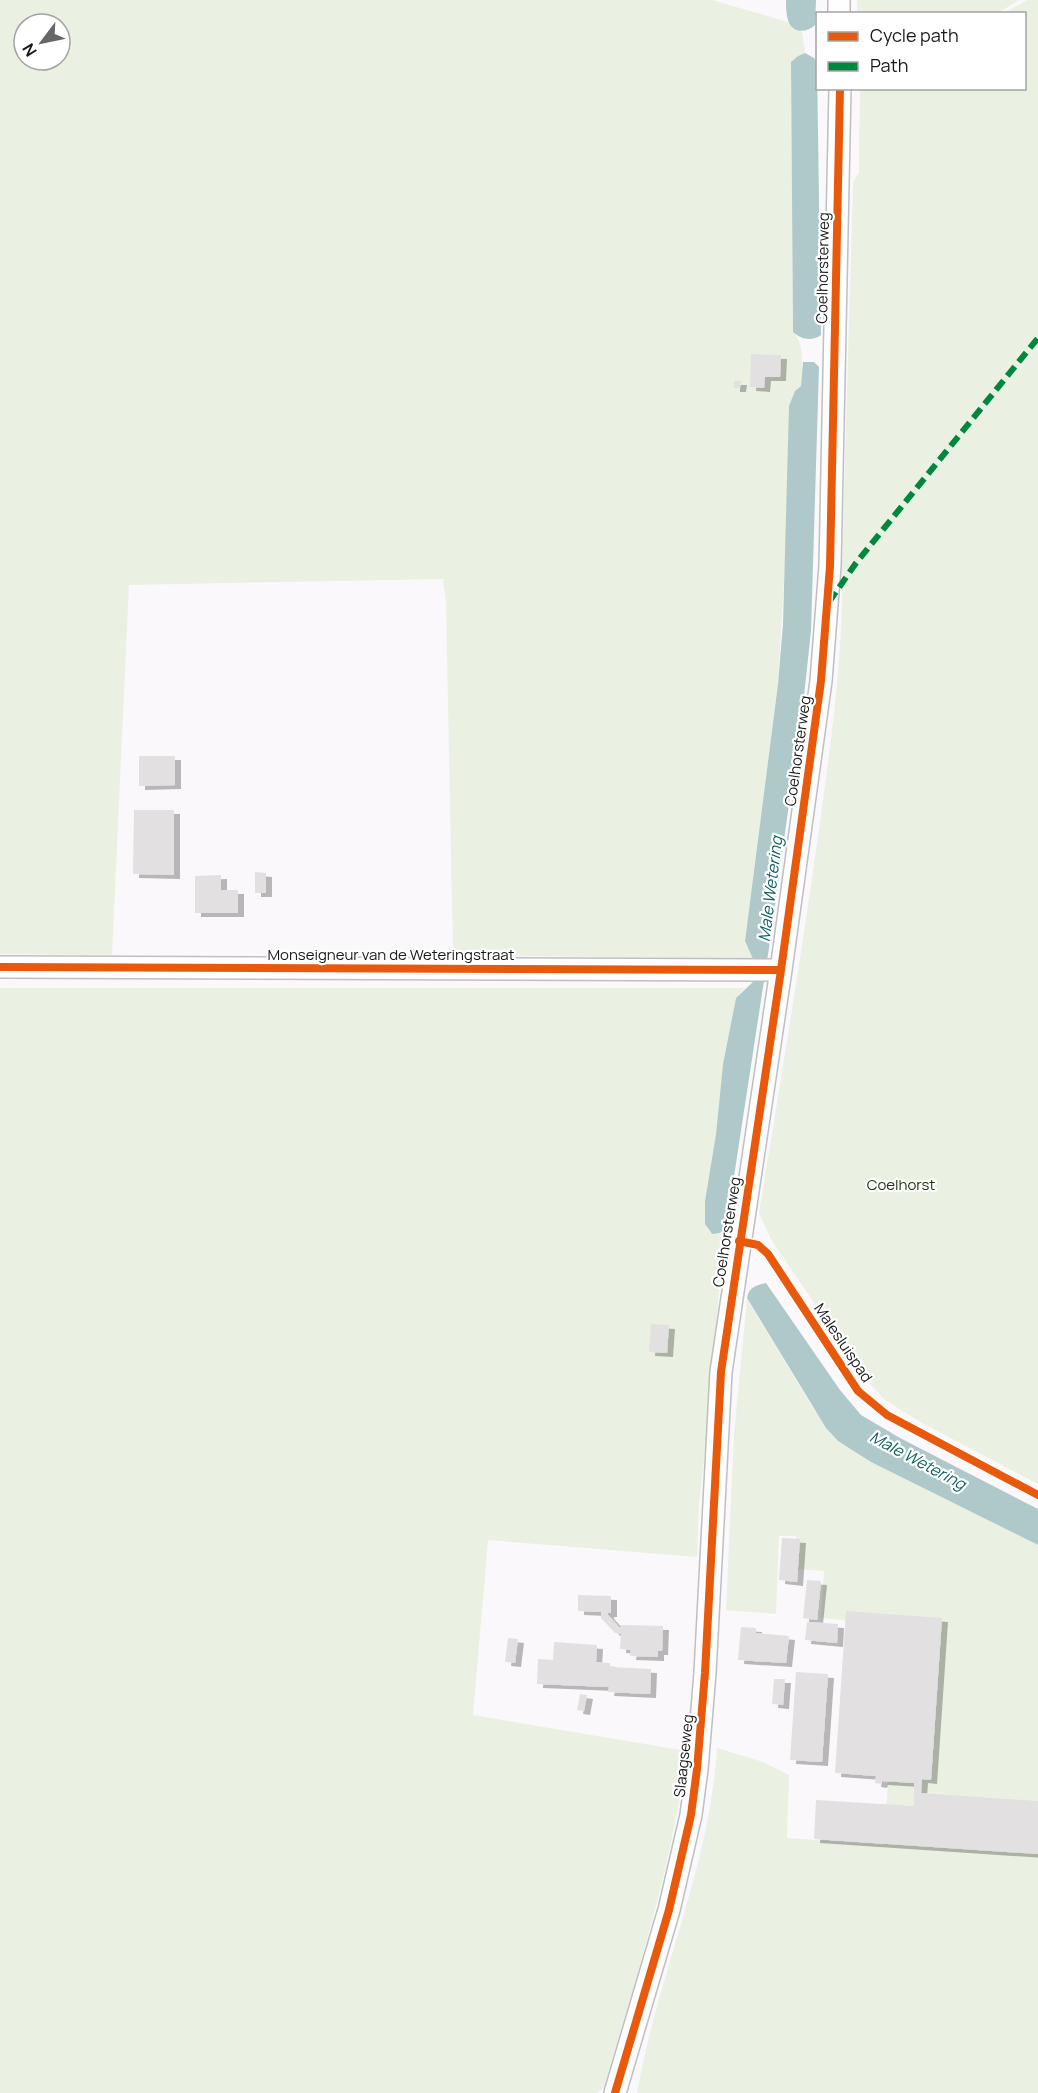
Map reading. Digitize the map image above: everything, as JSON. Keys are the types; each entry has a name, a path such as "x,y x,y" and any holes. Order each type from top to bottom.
{"street":[{"name":"Coelhorsterweg","path":"718,1412 728,1318 821,681 829,602 840,90"},
{"name":"Monseigneur van de Weteringstraat","path":"0,967 778,969"},
{"name":"Slaagseweg","path":"615,2093 672,1899 692,1804 705,1673 718,1412"}],"green space":[{"path":"0,0 712,0 788,22 793,28 802,32 805,53 791,62 793,332 802,350 802,372 801,386 795,391 778,684 745,941 753,959 453,955 446,603 443,579 129,585 112,955 0,954"},
{"path":"857,0 1019,0 1000,12 857,12"},
{"name":"Coelhorst","path":"1027,0 1038,0 1038,1484 922,1423 885,1400 869,1383 772,1241 759,1213 812,878 839,664 853,182 859,173 860,90 1026,90 1026,12 1007,12"},
{"path":"0,988 745,988 736,998 723,1064 716,1134 705,1201 705,1224 711,1234 724,1232 699,1504 697,1557 488,1540 473,1715 687,1751 663,1879 604,2087 597,2093 0,2093"},
{"path":"747,1299 814,1410 871,1462 1038,1545 1038,2093 637,2093 657,2007 704,1835 717,1748 763,1762 789,1775 787,1838 884,1845 889,1766 889,1624 821,1618 824,1571 795,1569 796,1536 779,1536 776,1614 726,1610 734,1434"}],"water":[{"path":"786,0 816,0 815,25 804,31 793,28 787,18"},
{"path":"805,53 816,61 817,90 821,335 810,339 793,332 791,62"},
{"name":"Male Wetering","path":"803,362 814,362 819,367 811,631 769,948 728,1223 725,1230 712,1234 705,1224 705,1201 716,1134 723,1064 736,998 754,981 753,959 745,941 778,684 783,624 789,406 795,391 801,386"},
{"name":"Male Wetering","path":"766,1283 840,1390 861,1415 900,1438 1038,1509 1038,1545 871,1462 838,1441 826,1428 747,1298 749,1291 754,1287"}],"building":[{"path":"751,354 781,355 780,377 765,377 764,388 750,387"},
{"path":"734,381 741,381 740,388 734,388"},
{"path":"139,756 175,756 175,785 139,786"},
{"path":"134,810 174,810 174,875 133,874"},
{"path":"255,872 266,873 266,893 255,893"},
{"path":"221,875 221,890 238,890 238,913 195,913 195,876"},
{"path":"651,1324 669,1325 667,1353 649,1352"},
{"path":"782,1538 800,1539 797,1582 779,1580"},
{"path":"807,1580 821,1581 817,1620 803,1618"},
{"path":"578,1595 611,1596 611,1613 608,1615 619,1627 621,1625 663,1626 662,1651 658,1651 658,1657 630,1656 631,1650 620,1649 621,1634 615,1633 601,1618 601,1612 578,1611"},
{"path":"846,1611 942,1618 931,1780 922,1779 921,1793 1038,1801 1038,1854 814,1839 816,1800 914,1806 914,1783 882,1781 881,1784 875,1783 876,1776 835,1773"},
{"path":"807,1622 838,1624 837,1643 805,1640"},
{"path":"741,1627 756,1628 756,1633 789,1636 786,1663 738,1660"},
{"path":"508,1638 518,1639 515,1663 505,1662"},
{"path":"554,1642 597,1645 596,1662 610,1663 610,1667 651,1669 650,1694 608,1692 609,1687 537,1684 538,1659 553,1660"},
{"path":"796,1672 828,1674 822,1762 790,1760"},
{"path":"774,1679 785,1679 783,1705 772,1704"},
{"path":"580,1694 587,1695 584,1711 577,1710"}],"marked path":[{"path":"829,602 856,563 1038,338"}],"cycle path":[{"path":"615,2093 669,1910 691,1815 705,1673 721,1372 781,970 821,681 830,566 840,90"},
{"path":"0,967 781,970"},
{"name":"Malesluispad","path":"739,1241 758,1245 768,1254 858,1391 887,1415 1038,1495"}]}
